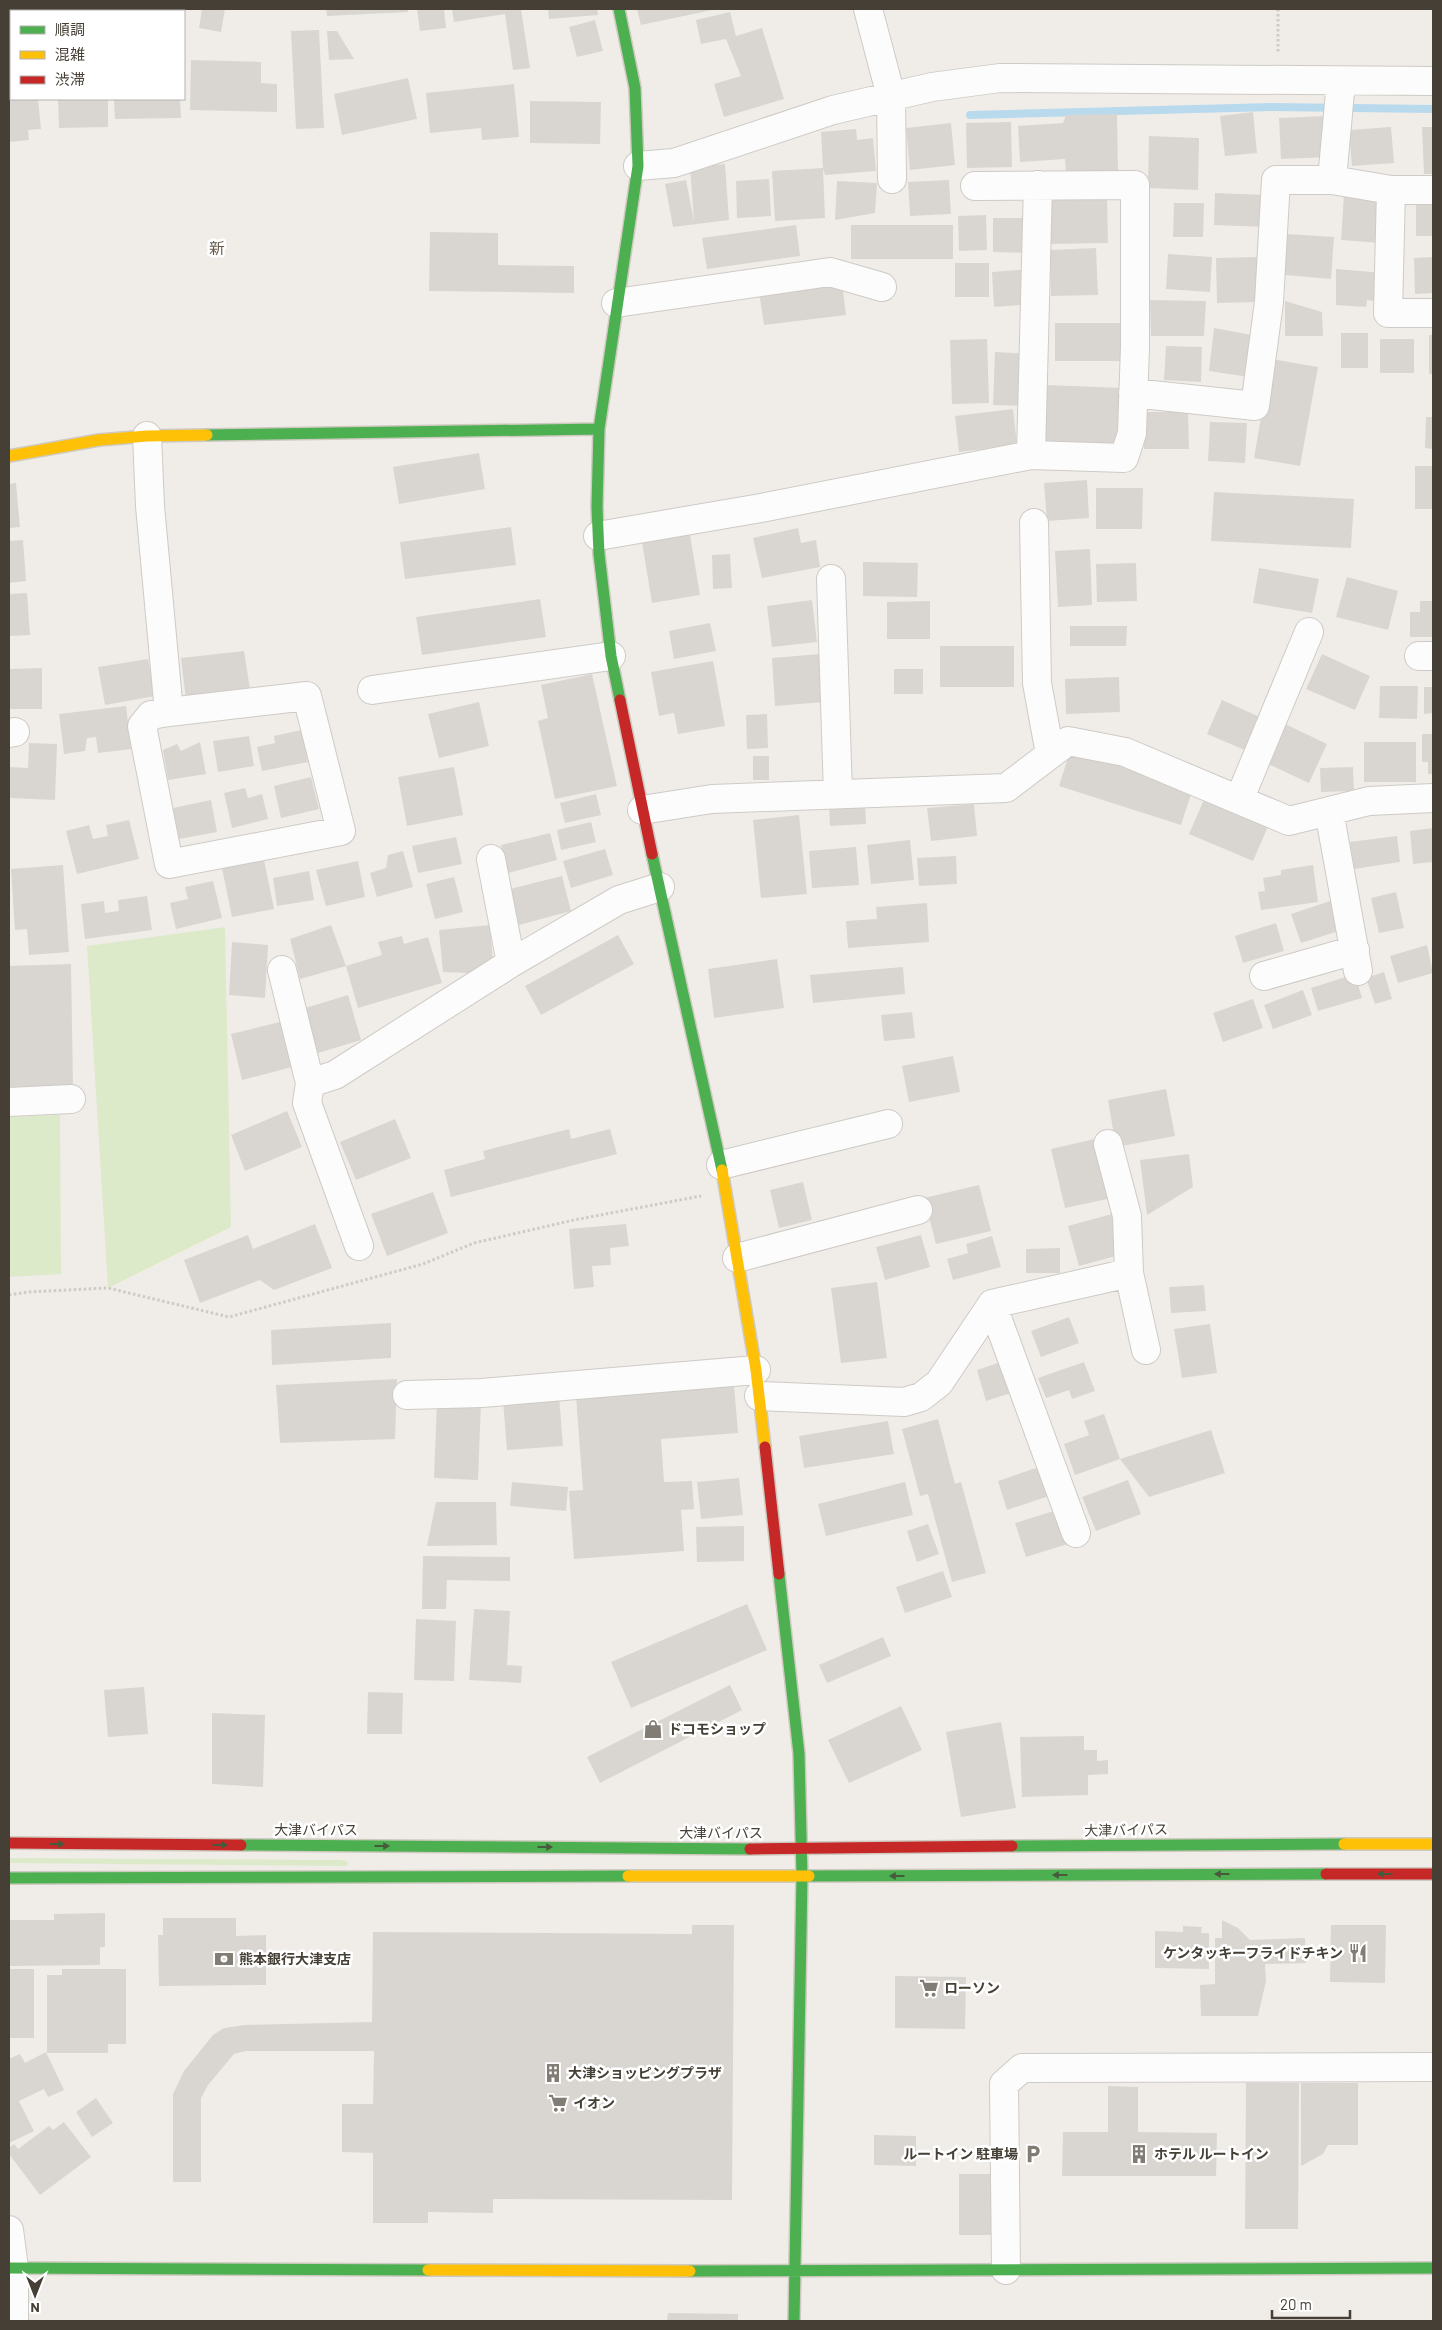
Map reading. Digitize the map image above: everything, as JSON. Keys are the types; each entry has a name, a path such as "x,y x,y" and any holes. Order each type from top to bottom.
{"main road":[{"path":"620,9 635,88 638,166 616,303 600,428 598,536 604,608 611,656 642,810 721,1165 756,1370 799,1754 802,1876 793,2271 794,2321"},
{"path":"9,456 99,440 146,436 600,428"},
{"name":"大津バイパス","path":"9,1843 802,1849 1212,1844 1433,1844"},
{"path":"9,1878 1433,1874"},
{"path":"11,2268 793,2271 1433,2268"}],"street":[{"path":"868,9 891,96 892,179"},
{"path":"638,166 674,162 833,110 932,87 1000,78 1433,81"},
{"path":"1332,180 1341,81"},
{"path":"1133,393 1255,406 1268,302 1276,180 1332,180 1391,190 1433,190"},
{"path":"598,536 761,508 1031,455 1124,458 1132,433 1135,184 975,186"},
{"path":"1031,455 1038,185"},
{"path":"1391,190 1388,313 1433,313"},
{"path":"616,303 830,272 882,287"},
{"path":"146,436 150,506 170,712"},
{"path":"1034,523 1037,683 1050,754"},
{"path":"831,579 838,794"},
{"path":"1240,800 1309,632"},
{"path":"372,690 611,656"},
{"path":"307,696 341,831 169,864 142,726 150,715 170,712 307,696"},
{"path":"642,810 712,799 1006,788 1068,741 1125,752 1289,821 1369,802 1433,798"},
{"path":"1264,976 1357,961 1329,811"},
{"path":"491,859 511,963"},
{"path":"310,1083 335,1075 511,963 620,900 660,887"},
{"path":"282,970 310,1083 307,1103 359,1246"},
{"path":"9,1102 71,1098"},
{"path":"721,1165 888,1124"},
{"path":"1108,1144 1127,1216 1129,1273 1146,1350"},
{"path":"737,1258 918,1210"},
{"path":"759,1396 904,1402 921,1397 939,1383 992,1304 1129,1273"},
{"path":"992,1304 1076,1533"},
{"path":"407,1395 482,1393 756,1370"},
{"path":"1006,2270 1004,2084 1022,2068 1433,2067"},
{"path":"9,2230 14,2321"}],"path":[{"path":"1278,9 1278,81"},
{"path":"9,1295 28,1292"}],"green space":[{"path":"225,927 231,1227 108,1288 87,946"},
{"path":"60,1115 61,1274 9,1277 9,1117"},
{"path":"9,1858 341,1860 348,1862 347,1866 9,1863"}],"building":[{"path":"202,9 225,9 221,32 199,28"},
{"path":"326,9 408,9 408,12 327,16"},
{"path":"417,9 444,9 446,28 420,31"},
{"path":"452,9 521,9 530,68 513,70 505,14 454,22"},
{"path":"548,9 597,9 598,15 549,19"},
{"path":"637,9 712,9 712,10 641,25"},
{"path":"730,12 736,36 762,28 784,99 724,117 714,84 741,76 726,39 701,44 696,20"},
{"path":"595,20 603,51 577,57 569,27"},
{"path":"319,30 324,128 296,129 291,31"},
{"path":"327,31 337,31 354,59 329,60"},
{"path":"9,38 10,38 10,69"},
{"path":"191,60 261,62 261,83 277,84 277,112 190,110"},
{"path":"408,78 417,119 342,135 334,94"},
{"path":"514,84 519,137 482,140 481,128 430,133 426,93"},
{"path":"10,90 10,100 38,100 41,129 28,130 29,140 9,142"},
{"path":"58,100 108,100 108,127 59,128"},
{"path":"114,100 180,100 181,118 115,119"},
{"path":"530,101 601,102 600,144 530,143"},
{"path":"1253,112 1257,153 1225,156 1220,116"},
{"path":"1117,114 1118,173 1066,174 1065,159 1020,162 1018,126 1063,123 1066,115"},
{"path":"1327,116 1328,157 1281,159 1279,118"},
{"path":"1011,122 1012,167 967,168 966,123"},
{"path":"951,123 955,165 910,170 906,128"},
{"path":"1391,127 1394,163 1352,166 1349,130"},
{"path":"1422,127 1433,127 1433,174 1424,174"},
{"path":"856,129 857,140 873,138 876,171 825,175 821,132"},
{"path":"1149,136 1199,138 1198,190 1148,188"},
{"path":"725,164 729,220 673,227 665,184 686,180 694,221 690,167"},
{"path":"823,168 825,218 775,221 772,171"},
{"path":"769,179 771,216 737,218 736,181"},
{"path":"949,180 951,214 910,216 908,182"},
{"path":"837,181 877,183 875,213 835,220"},
{"path":"1215,193 1267,195 1266,227 1214,225"},
{"path":"1344,194 1385,197 1381,243 1341,240"},
{"path":"1107,198 1108,243 1048,244 1048,200"},
{"path":"1416,202 1433,202 1433,236 1416,236"},
{"path":"1174,203 1204,203 1203,237 1173,237"},
{"path":"986,215 987,250 959,251 958,216"},
{"path":"993,218 1031,218 1031,253 993,252"},
{"path":"796,225 800,256 707,269 702,238"},
{"path":"851,225 953,225 953,259 851,259"},
{"path":"430,232 498,233 498,265 574,266 574,293 429,291"},
{"path":"1287,234 1334,237 1331,279 1285,275"},
{"path":"1096,248 1098,295 1051,296 1050,250"},
{"path":"1168,254 1212,257 1210,292 1166,289"},
{"path":"1257,257 1258,302 1217,303 1216,258"},
{"path":"1433,257 1433,293 1415,294 1414,258"},
{"path":"955,263 989,263 989,297 955,297"},
{"path":"1031,269 1034,304 994,307 992,272"},
{"path":"1336,269 1384,273 1382,302 1367,300 1366,307 1336,305"},
{"path":"842,282 846,315 764,325 759,292"},
{"path":"1150,300 1206,301 1204,336 1151,336"},
{"path":"1285,301 1322,312 1323,336 1285,336"},
{"path":"1055,323 1127,323 1127,361 1055,361"},
{"path":"1214,328 1257,336 1249,377 1209,371"},
{"path":"1341,333 1368,333 1368,368 1341,368"},
{"path":"1429,335 1433,335 1433,374 1429,374"},
{"path":"987,339 989,403 952,404 950,340"},
{"path":"1380,339 1414,339 1414,373 1380,373"},
{"path":"1166,346 1202,347 1201,382 1164,380"},
{"path":"995,352 1033,354 1031,406 993,405"},
{"path":"1271,359 1318,367 1300,466 1254,458"},
{"path":"1046,385 1122,388 1120,445 1044,443"},
{"path":"1013,409 1017,445 959,452 955,416"},
{"path":"1143,412 1188,412 1189,449 1144,449"},
{"path":"1426,417 1433,417 1433,449 1425,448"},
{"path":"1210,422 1247,423 1245,463 1208,461"},
{"path":"479,453 485,489 399,504 393,467"},
{"path":"1415,466 1433,466 1433,509 1415,509"},
{"path":"1087,480 1089,518 1047,521 1044,483"},
{"path":"16,483 20,527 9,528 9,484"},
{"path":"1096,488 1143,488 1142,529 1096,529"},
{"path":"1214,492 1354,499 1351,548 1211,541"},
{"path":"511,527 516,565 405,579 400,542"},
{"path":"798,528 801,543 816,540 820,567 762,578 753,538"},
{"path":"689,529 700,595 652,603 641,536"},
{"path":"23,540 26,581 9,583 9,541"},
{"path":"1090,549 1092,605 1058,607 1055,551"},
{"path":"730,554 732,588 713,589 712,555"},
{"path":"863,562 918,563 917,597 863,596"},
{"path":"1136,563 1137,601 1097,602 1096,564"},
{"path":"1259,568 1319,579 1312,613 1253,603"},
{"path":"1347,577 1398,591 1388,630 1336,617"},
{"path":"27,593 30,635 9,636 9,594"},
{"path":"540,599 546,637 422,655 416,617"},
{"path":"812,600 817,642 772,647 767,606"},
{"path":"930,601 930,639 887,639 887,602"},
{"path":"1420,601 1433,601 1433,637 1410,637 1410,612 1420,612"},
{"path":"710,623 716,651 674,659 669,631"},
{"path":"1070,626 1127,626 1126,646 1070,646"},
{"path":"940,646 1014,646 1014,687 940,687"},
{"path":"244,651 250,689 186,699 181,658"},
{"path":"820,654 824,702 775,706 772,658"},
{"path":"1322,654 1370,676 1355,710 1306,689"},
{"path":"148,659 155,696 105,705 98,667"},
{"path":"713,661 725,726 678,734 674,713 659,716 651,672"},
{"path":"42,668 42,709 9,709 9,669"},
{"path":"894,669 923,669 923,694 894,694"},
{"path":"592,674 617,786 555,799 538,721 548,718 541,685"},
{"path":"1119,677 1120,712 1066,714 1065,679"},
{"path":"1380,686 1418,686 1417,719 1379,718"},
{"path":"1424,687 1433,687 1433,713 1424,714"},
{"path":"1222,700 1262,718 1247,751 1207,734"},
{"path":"479,702 489,746 439,758 428,714"},
{"path":"126,706 131,749 98,753 96,737 87,738 85,751 64,754 59,714"},
{"path":"767,714 768,748 747,749 746,715"},
{"path":"1283,723 1327,744 1309,783 1266,763"},
{"path":"301,730 308,762 262,771 257,747 275,743 274,736"},
{"path":"1422,734 1433,734 1433,774 1428,774 1428,762 1422,762"},
{"path":"249,736 254,766 218,772 213,741"},
{"path":"200,742 206,774 168,780 163,750 177,744 181,751"},
{"path":"1364,742 1416,742 1416,782 1364,782"},
{"path":"29,743 57,744 55,800 9,798 9,767 28,768"},
{"path":"1071,748 1193,788 1181,825 1059,786"},
{"path":"753,756 769,756 769,780 753,780"},
{"path":"454,767 463,815 407,826 398,777"},
{"path":"1353,767 1354,791 1321,792 1320,768"},
{"path":"311,777 319,809 281,818 274,786"},
{"path":"245,788 248,798 262,794 268,819 232,828 224,793"},
{"path":"596,794 601,815 565,823 560,803"},
{"path":"1206,795 1270,822 1253,861 1189,834"},
{"path":"211,800 217,832 179,839 173,808"},
{"path":"865,802 866,824 830,826 829,804"},
{"path":"974,804 977,836 931,841 927,808"},
{"path":"799,815 807,894 761,898 753,820"},
{"path":"129,820 139,859 77,874 66,831 89,825 93,839 108,836 106,825"},
{"path":"591,822 596,842 561,850 557,830"},
{"path":"1433,828 1433,862 1413,864 1410,831"},
{"path":"550,833 557,860 508,873 501,845"},
{"path":"1397,836 1400,862 1354,869 1350,842"},
{"path":"456,837 462,864 418,873 412,846"},
{"path":"910,840 914,880 871,884 867,845"},
{"path":"856,847 859,885 812,888 809,851"},
{"path":"605,849 613,875 571,888 563,861"},
{"path":"403,851 413,887 377,897 370,873 386,868 388,855"},
{"path":"956,856 957,884 919,886 917,858"},
{"path":"264,860 274,909 232,917 222,868"},
{"path":"358,861 365,897 326,906 316,870"},
{"path":"63,865 69,952 29,955 27,929 15,930 11,869"},
{"path":"1313,865 1318,902 1261,910 1258,892 1265,891 1263,878 1281,875 1281,870"},
{"path":"309,871 314,900 277,906 273,878"},
{"path":"562,876 571,911 519,925 510,889"},
{"path":"454,877 463,912 435,919 426,884"},
{"path":"213,881 222,918 176,929 170,903 188,899 185,887"},
{"path":"1396,892 1404,928 1379,933 1371,898"},
{"path":"147,896 152,930 85,939 81,904 104,901 105,913 119,911 118,900"},
{"path":"1333,900 1342,930 1301,943 1291,914"},
{"path":"927,903 929,942 848,948 846,921 877,919 876,907"},
{"path":"1276,923 1284,951 1243,963 1235,936"},
{"path":"331,925 346,966 300,979 290,939"},
{"path":"490,925 494,974 443,972 439,930"},
{"path":"618,935 634,964 541,1015 525,986"},
{"path":"402,936 404,944 428,937 442,983 358,1008 346,966 382,955 378,942"},
{"path":"232,942 268,945 265,998 229,995"},
{"path":"1427,945 1433,973 1398,983 1390,956"},
{"path":"777,959 784,1008 714,1018 708,969"},
{"path":"71,964 73,1086 9,1087 9,966"},
{"path":"903,967 905,994 813,1003 810,975"},
{"path":"1384,972 1392,999 1375,1004 1366,978"},
{"path":"1355,974 1362,998 1318,1011 1311,988"},
{"path":"1303,990 1312,1015 1273,1029 1264,1005"},
{"path":"348,995 361,1040 315,1054 302,1009"},
{"path":"1253,999 1263,1028 1223,1042 1213,1013"},
{"path":"912,1012 915,1038 884,1041 881,1015"},
{"path":"280,1022 292,1067 242,1080 231,1034"},
{"path":"953,1056 960,1092 909,1102 902,1066"},
{"path":"1166,1089 1175,1136 1116,1147 1108,1100"},
{"path":"287,1111 302,1147 245,1171 231,1135"},
{"path":"395,1119 411,1158 356,1180 340,1142"},
{"path":"569,1129 571,1139 610,1129 617,1154 451,1197 444,1170 485,1159 483,1151"},
{"path":"1099,1138 1112,1198 1065,1208 1051,1149"},
{"path":"1189,1154 1193,1187 1147,1215 1140,1160"},
{"path":"803,1182 812,1220 779,1228 770,1190"},
{"path":"979,1185 991,1231 936,1244 924,1198"},
{"path":"433,1192 448,1233 387,1256 371,1214"},
{"path":"1112,1214 1123,1254 1079,1266 1068,1226"},
{"path":"315,1224 332,1268 274,1290 260,1280 200,1303 184,1260 248,1235 253,1249"},
{"path":"626,1224 629,1246 610,1248 611,1265 592,1266 594,1287 574,1289 569,1229"},
{"path":"921,1235 930,1267 885,1280 876,1247"},
{"path":"992,1236 1001,1267 953,1280 947,1259 968,1253 966,1244"},
{"path":"1060,1248 1060,1273 1026,1273 1026,1249"},
{"path":"877,1282 887,1358 841,1363 831,1288"},
{"path":"1204,1285 1206,1311 1171,1313 1169,1287"},
{"path":"1069,1317 1079,1343 1041,1357 1031,1331"},
{"path":"391,1323 391,1358 272,1365 271,1330"},
{"path":"1210,1324 1217,1373 1182,1378 1174,1329"},
{"path":"1010,1359 1020,1390 986,1401 977,1370"},
{"path":"1084,1362 1095,1391 1072,1399 1069,1390 1046,1398 1038,1378"},
{"path":"397,1379 395,1439 280,1443 276,1385"},
{"path":"734,1385 738,1433 661,1439 664,1482 692,1481 694,1509 681,1510 684,1551 574,1559 569,1491 583,1490 576,1396"},
{"path":"559,1396 563,1446 507,1450 503,1401"},
{"path":"437,1402 481,1404 478,1480 434,1478"},
{"path":"1104,1414 1120,1459 1075,1475 1064,1444 1089,1435 1084,1421"},
{"path":"938,1419 955,1484 961,1482 986,1573 952,1582 928,1494 920,1496 902,1429"},
{"path":"888,1421 894,1454 804,1468 799,1436"},
{"path":"1211,1430 1225,1473 1149,1497 1120,1459"},
{"path":"1042,1466 1052,1495 1007,1510 998,1481"},
{"path":"739,1478 743,1515 701,1519 697,1482"},
{"path":"1128,1480 1141,1514 1096,1531 1082,1497"},
{"path":"512,1482 568,1487 566,1511 510,1506"},
{"path":"905,1482 913,1515 826,1536 818,1504"},
{"path":"436,1502 496,1502 497,1545 427,1546"},
{"path":"1060,1509 1071,1543 1026,1557 1015,1523"},
{"path":"928,1524 939,1554 917,1562 907,1531"},
{"path":"744,1526 744,1561 697,1562 696,1527"},
{"path":"423,1556 510,1557 510,1581 447,1580 446,1609 422,1609"},
{"path":"943,1571 952,1597 905,1613 896,1587"},
{"path":"747,1604 767,1650 631,1708 611,1662"},
{"path":"474,1609 510,1611 507,1665 522,1666 521,1683 469,1680"},
{"path":"416,1619 456,1621 454,1681 414,1680"},
{"path":"883,1637 891,1656 827,1683 819,1665"},
{"path":"730,1685 742,1710 600,1783 587,1757"},
{"path":"144,1687 148,1734 108,1737 104,1690"},
{"path":"368,1692 403,1693 402,1734 367,1734"},
{"path":"901,1706 922,1750 849,1783 828,1740"},
{"path":"212,1713 265,1715 263,1787 212,1784"},
{"path":"1001,1722 1016,1808 961,1817 946,1732"},
{"path":"1084,1736 1084,1750 1097,1750 1097,1761 1108,1760 1108,1774 1088,1775 1088,1795 1022,1797 1020,1737"},
{"path":"105,1913 105,1947 100,1947 100,1965 9,1966 9,1920 54,1920 54,1914"},
{"path":"163,1918 236,1918 236,1936 266,1935 266,1985 159,1986 158,1935 163,1935"},
{"path":"1222,1920 1238,1928 1250,1940 1305,1938 1306,1963 1265,1964 1266,1981 1258,2016 1201,2016 1200,1985 1215,1984 1215,1938 1222,1938"},
{"name":"大津ショッピングプラザ","path":"692,1925 734,1925 732,2200 493,2199 493,2213 428,2212 428,2223 373,2223 373,2153 342,2152 342,2104 373,2104 374,2051 246,2051 234,2054 208,2085 201,2098 201,2182 173,2182 173,2094 184,2071 213,2035 224,2028 245,2025 372,2022 373,1932 692,1934"},
{"name":"ケンタッキーフライドチキン","path":"1331,1925 1386,1925 1385,1983 1330,1982"},
{"path":"1183,1926 1202,1927 1201,1933 1209,1933 1209,1969 1155,1968 1155,1931 1183,1932"},
{"path":"9,1969 34,1969 34,2038 9,2038"},
{"path":"62,1969 126,1969 126,2044 108,2044 108,2053 47,2053 47,1975 62,1975"},
{"path":"895,1976 966,1977 965,2029 895,2028"},
{"path":"46,2052 64,2090 48,2097 44,2089 19,2101 34,2131 9,2143 9,2059 20,2054 25,2063"},
{"path":"1246,2083 1299,2083 1298,2229 1245,2229"},
{"path":"1301,2083 1358,2083 1358,2145 1328,2145 1323,2154 1301,2166"},
{"name":"ホテル ルートイン","path":"1108,2086 1138,2087 1138,2132 1217,2133 1216,2176 1062,2176 1063,2132 1108,2132"},
{"path":"96,2098 113,2123 92,2137 76,2112"},
{"path":"64,2122 91,2157 40,2195 9,2154 9,2148 14,2144 18,2149 49,2126 53,2130"},
{"path":"874,2135 916,2136 916,2166 874,2165"},
{"path":"959,2174 994,2174 994,2235 959,2235"},
{"path":"668,2313 738,2314 738,2321 667,2321"}],"waterway":[{"path":"970,115 1271,107 1433,109"}],"traffic: fast":[{"path":"619,9 635,88 638,166 599,429 597,507 599,554 611,656 620,700"},
{"path":"207,435 599,429"},
{"path":"652,854 722,1170"},
{"path":"779,1574 799,1754 802,1876 794,2321"},
{"path":"1012,1846 1344,1844"},
{"path":"241,1845 750,1849"},
{"path":"809,1876 1326,1874"},
{"path":"9,1878 628,1876"},
{"path":"9,2268 428,2270"},
{"path":"690,2271 1433,2268"}],"traffic: slow":[{"path":"9,456 99,440 147,436 207,435"},
{"path":"722,1170 756,1370 765,1447"},
{"path":"1344,1844 1433,1844"},
{"path":"628,1876 809,1876"},
{"path":"428,2270 690,2271"}],"traffic: jam":[{"path":"620,700 652,854"},
{"path":"765,1447 779,1574"},
{"path":"9,1843 241,1845"},
{"path":"750,1849 1012,1846"},
{"path":"1326,1874 1433,1874"}],"place":[{"name":"ドコモショップ","path":"653,1729"},
{"name":"ケンタッキーフライドチキン","path":"1358,1953"},
{"name":"熊本銀行大津支店","path":"224,1959"},
{"name":"ローソン","path":"929,1988"},
{"name":"大津ショッピングプラザ","path":"553,2073"},
{"name":"イオン","path":"558,2103"},
{"name":"ルートイン 駐車場","path":"1033,2154"},
{"name":"ホテル ルートイン","path":"1139,2154"}],"district":[{"name":"新","path":"217,248"}]}
